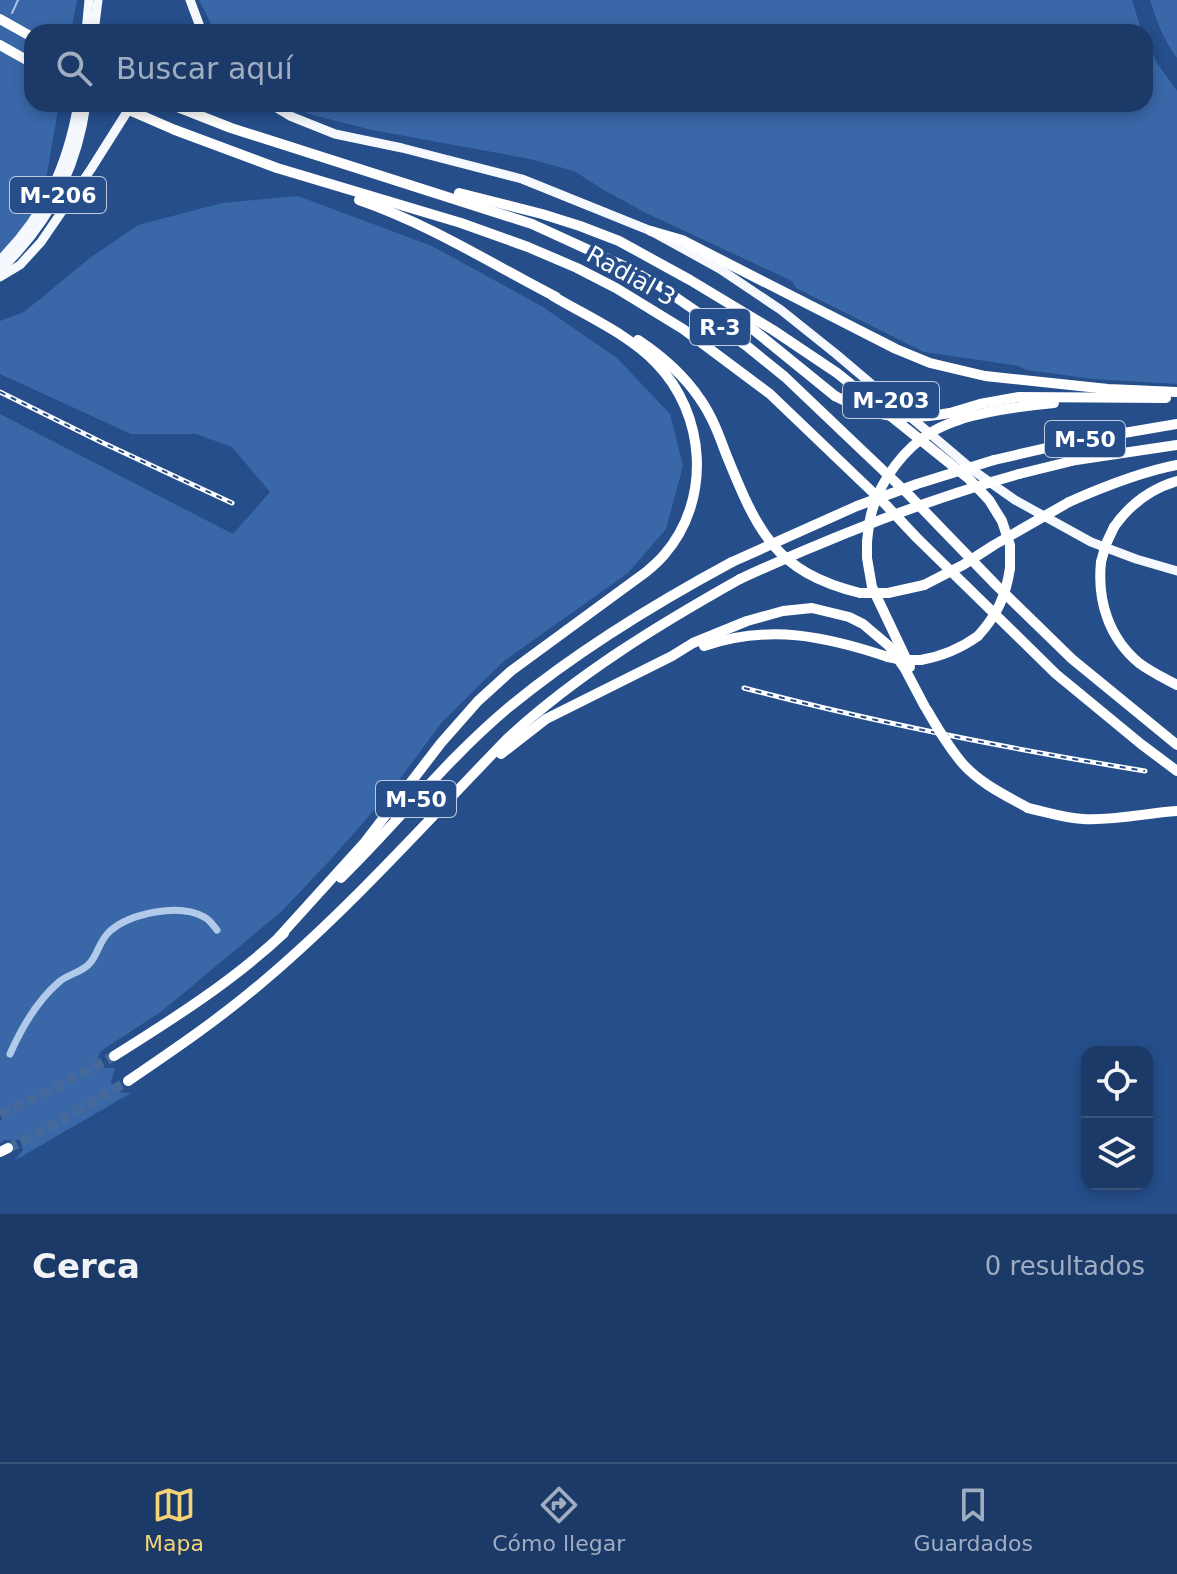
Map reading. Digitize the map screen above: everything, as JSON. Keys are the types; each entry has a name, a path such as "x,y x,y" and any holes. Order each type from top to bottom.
{"highway":[{"path":"0,19 24,32"},
{"path":"0,45 24,58"},
{"name":"Radial 3","path":"133,112 219,148 461,223 528,247 616,288 672,321 770,394 1056,674 1177,771"},
{"name":"Radial 3","path":"191,112 256,136 532,224 658,285 707,317 785,377 909,495 1072,659 1177,745"},
{"path":"219,148 425,227 626,338 655,362 681,395 693,426 697,459 695,488 681,529 664,556 511,671 478,701 441,743 365,842 279,937"},
{"path":"356,167 542,214 599,233 654,259 773,330 837,373 958,470 989,500 1002,521 1010,545 1006,590 998,611 978,636 959,650 938,657 903,660 808,635 776,633 723,639 672,656"},
{"path":"542,214 618,244 688,283 740,318 835,396 861,409 906,418 950,413 1019,397 1177,398"},
{"path":"651,231 682,240 896,349 930,363 985,376 1108,389 1177,392"},
{"path":"553,296 618,327 673,367 700,399 712,420 746,504 765,535 808,575 833,586 860,593 888,593 924,585 1069,502 1133,477 1177,465"},
{"path":"926,708 904,651 872,587 867,542 871,511 880,490 913,445 933,431 961,419 1023,406 1107,398"},
{"name":"M-50","path":"114,1056 194,1004 279,937 355,865 470,743 508,708 579,655 682,589 732,562 857,506 917,484 994,460 1077,441 1177,424"},
{"name":"M-50","path":"128,1081 214,1021 265,980 357,895 527,720 593,670 693,606 740,579 854,529 949,494 1076,460 1177,445"},
{"path":"1177,481 1139,499 1121,517 1106,544 1101,562 1100,591 1107,618 1130,654 1149,670 1177,685"},
{"path":"478,769 546,719 693,643 747,621 783,611 812,608 849,617 879,636 905,669 944,739 963,764 995,790 1028,808 1064,817 1105,819 1177,811"},
{"path":"1130,654 1177,679"}],"main road":[{"path":"87,24 89,0"},
{"path":"95,24 98,0"},
{"path":"190,0 199,24"},
{"name":"M-206","path":"0,260 47,199 66,156 76,112"},
{"name":"M-206","path":"0,270 28,242 54,204 74,159 85,112"},
{"path":"0,277 20,265 41,242 127,112"},
{"name":"M-203","path":"283,112 335,134 522,179 651,231 720,269 781,310 974,471 1015,500 1091,542 1177,571"}],"street":[{"path":"10,1054 27,1021 58,982 90,963 109,932 127,921 165,910 185,911 206,917 217,930"}],"shaded area":[{"path":"0,0 77,0 72,24 24,24 24,112 58,112 41,208 0,268"},
{"path":"199,0 1132,0 1140,24 211,24"},
{"path":"1150,0 1177,0 1177,58 1161,30"},
{"path":"1153,55 1177,91 1177,384 1093,379 924,352 796,288 792,281 646,213 574,171 530,159 372,130 305,112 1153,112"},
{"path":"298,196 432,246 543,307 617,358 670,414 683,466 666,529 628,573 504,661 442,722 391,791 282,911 162,1011 101,1051 95,1063 99,1068 115,1068 111,1083 117,1092 131,1093 14,1161 23,1150 20,1140 0,1143 0,1122 5,1112 0,1110 0,414 233,534 270,492 232,447 196,434 131,434 0,374 0,321 24,312 90,258 138,225 222,203"}],"waterway":[{"path":"12,13 18,0"}],"tunnel":[{"path":"0,1114 114,1056"},
{"path":"8,1148 128,1081"}],"railway":[{"path":"0,392 232,503"},
{"path":"744,688 944,734 1145,771"}]}
